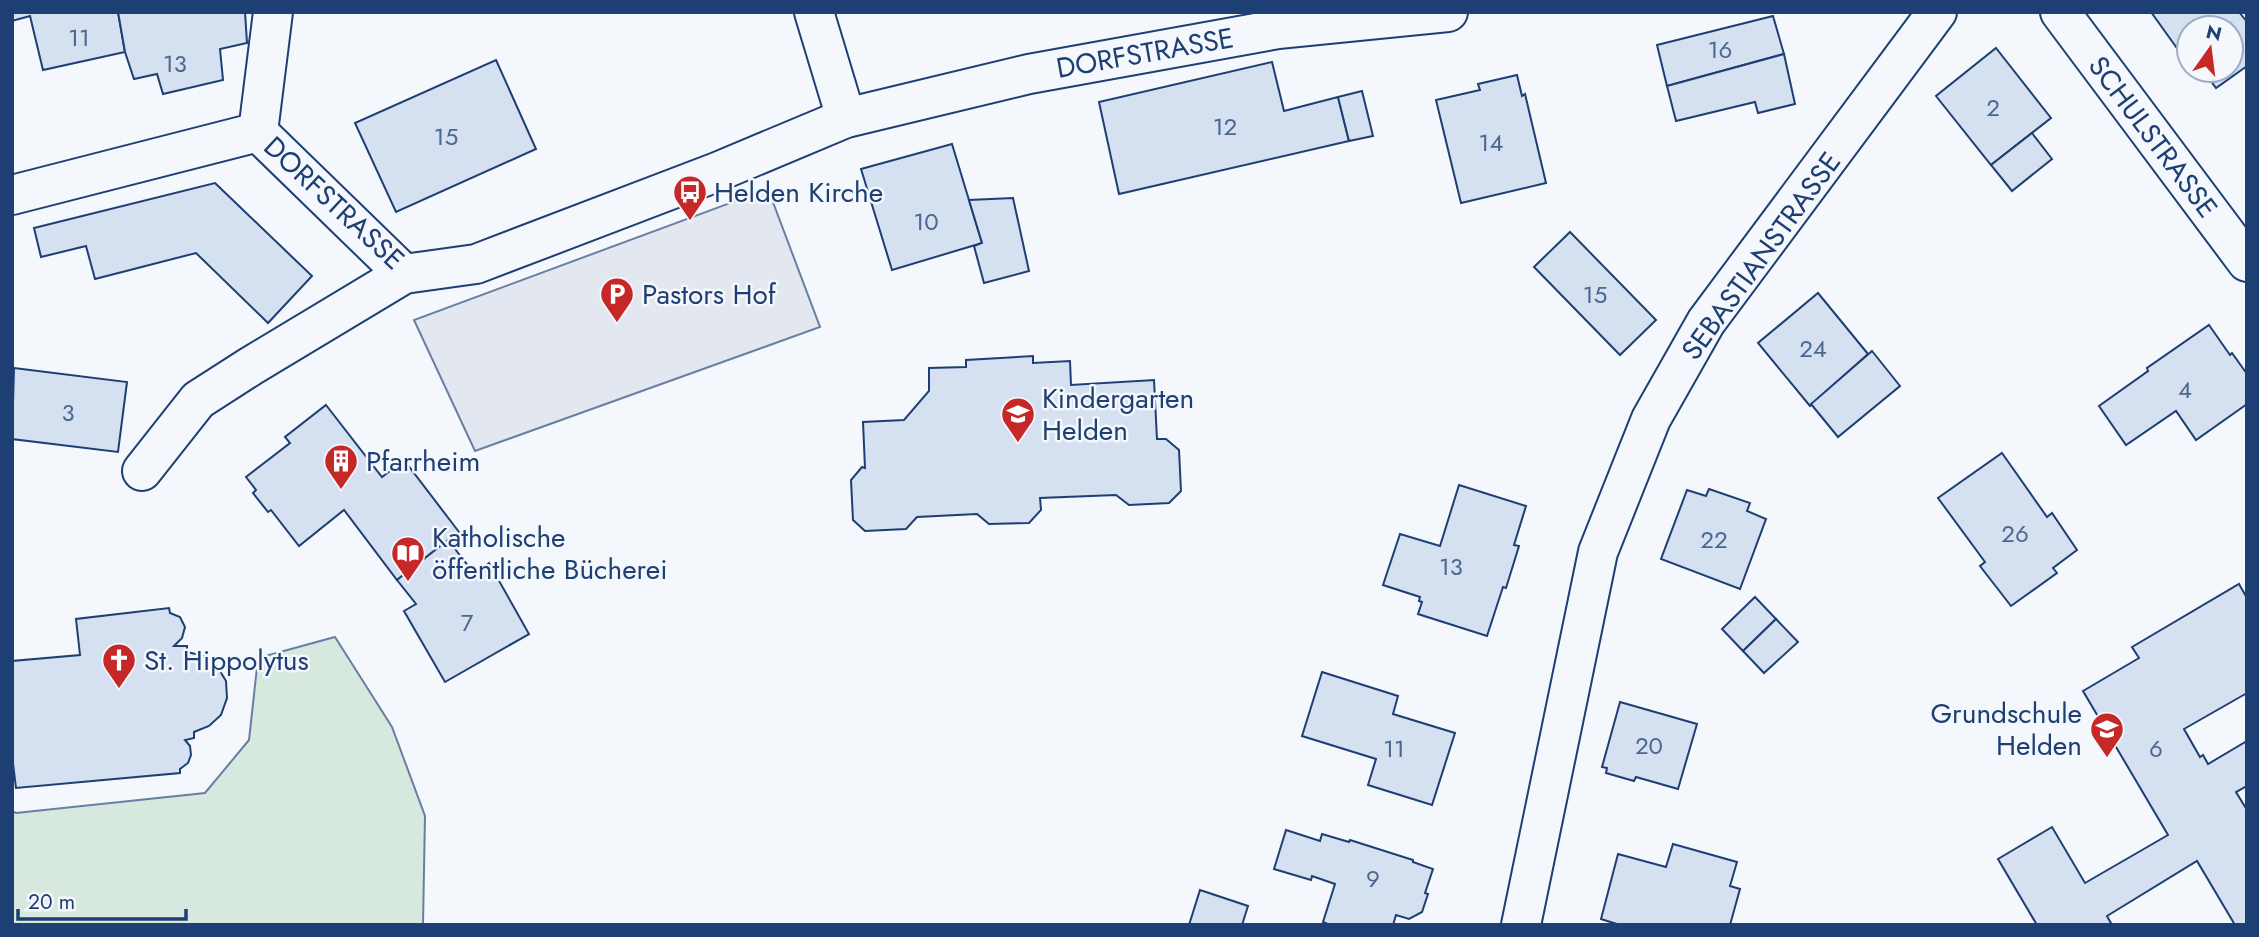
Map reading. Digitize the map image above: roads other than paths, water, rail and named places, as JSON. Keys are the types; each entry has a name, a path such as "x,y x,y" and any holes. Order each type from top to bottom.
{"street":[{"path":"258,132 272,12"},
{"path":"814,12 846,118"},
{"name":"DORFSTRASSE","path":"12,195 258,132 404,274 476,264 717,172 846,118 1029,74 1265,31 1448,12"},
{"name":"SEBASTIANSTRASSE","path":"1521,925 1598,552 1651,419 1706,322 1937,12"},
{"name":"SCHULSTRASSE","path":"2060,12 2247,262"},
{"path":"142,471 198,400 404,274"}],"place":[{"name":"Helden Kirche","path":"690,222"},
{"name":"Pastors Hof","path":"617,324"},
{"name":"Kindergarten Helden","path":"1018,444"},
{"name":"Pfarrheim","path":"341,491"},
{"name":"Katholische öffentliche Bücherei","path":"408,583"},
{"name":"St. Hippolytus","path":"119,690"},
{"name":"Grundschule Helden","path":"2107,759"}]}
